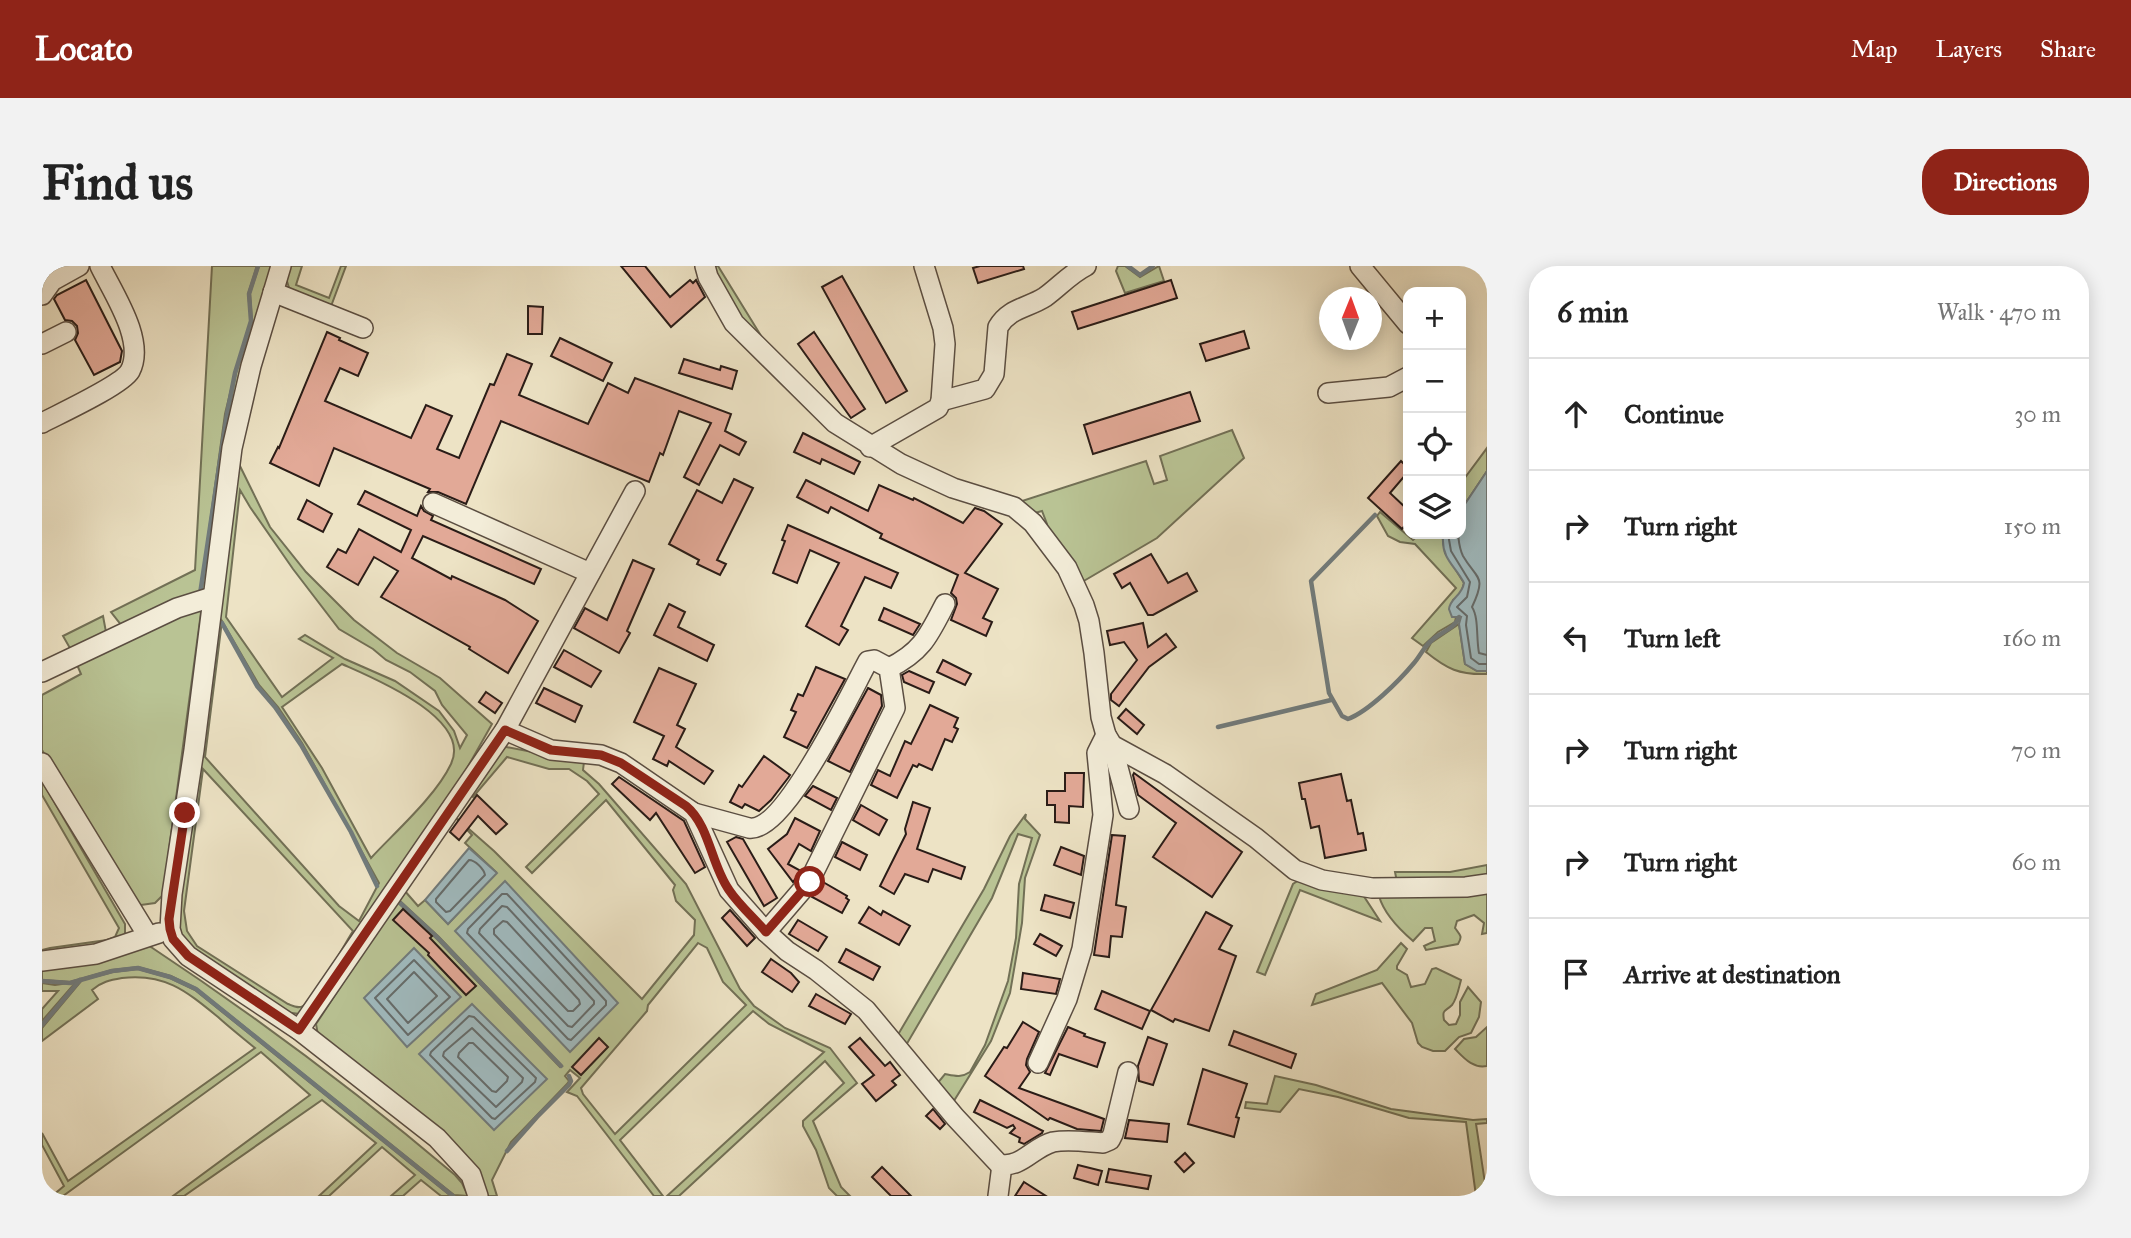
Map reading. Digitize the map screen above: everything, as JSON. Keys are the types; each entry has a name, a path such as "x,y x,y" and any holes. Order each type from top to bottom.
{"street":[{"path":"42,295 52,281 79,266"},
{"path":"42,423 112,386 129,373 135,358 134,340 128,322 100,266"},
{"path":"281,266 237,423 212,597 194,750 172,894 170,929 173,939 188,956 299,1030 437,1138 471,1175 478,1196"},
{"path":"705,266 708,277 734,323 835,423 901,464 953,488 1014,507 1033,523 1067,568 1089,621 1098,696 1129,809"},
{"path":"870,447 938,408 941,401 945,344 943,328 924,266"},
{"path":"941,401 985,389 994,373 1001,321 1016,309 1044,298 1086,266"},
{"path":"1360,266 1403,318"},
{"path":"273,292 363,328"},
{"path":"42,344 66,332"},
{"path":"1328,393 1389,387 1403,380"},
{"path":"299,1030 505,730 635,491"},
{"path":"433,503 590,573"},
{"path":"42,672 177,608 212,597"},
{"path":"890,668 905,660 926,641 945,604"},
{"path":"505,730 551,750 601,755 621,763 694,813 756,829 768,823 824,746 868,661 874,660 890,668"},
{"path":"766,932 810,882 895,708 890,668"},
{"path":"1109,740 1256,838 1295,870 1322,880 1371,888 1466,887 1487,884"},
{"path":"1038,1063 1067,999 1082,949 1103,815 1097,753 1109,740"},
{"path":"42,763 148,936"},
{"path":"694,813 729,890 766,932 787,951 816,970 866,1010 999,1164 1007,1166 1021,1161 1051,1143 1103,1143 1110,1140 1128,1072"},
{"path":"42,961 96,954 170,929"},
{"path":"998,1196 1002,1165"}],"green space":[{"path":"212,266 257,266 248,294 251,321 225,414 200,595 122,626 111,612 195,570"},
{"path":"259,266 272,266 205,589 201,594 228,414 236,373 252,322 250,293"},
{"path":"289,266 302,266 296,285 329,298 341,266 346,266 330,309 290,291 286,278"},
{"path":"711,266 718,266 763,339 737,319"},
{"path":"1118,266 1125,266 1140,277 1159,266 1164,281 1125,293 1116,271"},
{"path":"1232,430 1244,458 1157,538 1082,582 1043,526 1047,524 1042,511 1031,514 1022,501 1146,461 1154,484 1167,480 1160,456"},
{"path":"1487,448 1487,471 1466,502 1466,476"},
{"path":"238,462 270,527 306,572 354,620 397,653 440,678 492,724 466,770 323,987 300,1014 284,1012 193,951 181,934 176,909","holes":["240,490 293,569 339,629 386,660 410,672 435,691 442,705 467,735 460,748 454,731 439,711 395,681 345,659 305,635 299,639 333,658 282,697 226,617","222,621 259,685 278,707 302,743 379,883 359,921 339,906 205,757","342,664 395,689 434,716 447,731 454,747 451,764 436,789 371,858 322,768 282,707","203,769 353,931 315,993 303,1006 297,1007 288,1004 197,946 187,931 184,911"]},
{"path":"1380,512 1403,532 1403,539 1443,539 1445,553 1464,583 1461,594 1453,600 1452,616 1456,617 1455,622 1438,632 1423,646 1412,638 1456,588 1415,544 1400,542 1388,536 1377,516"},
{"path":"202,605 163,895 155,903 141,905 129,899 42,750 42,695 81,674 75,660"},
{"path":"103,616 106,632 71,650 63,636"},
{"path":"1459,624 1465,664 1477,671 1487,671 1487,674 1454,670 1426,652 1431,643"},
{"path":"501,746 584,762 583,770 599,784 686,884 740,989 754,1006 785,1028 830,1048 857,1083 813,1121 841,1187 850,1196 837,1196 829,1188 816,1150 803,1126 803,1121 844,1083 825,1061 679,1196 667,1196 824,1052 769,1024 753,1011 620,1140 663,1196 654,1196 577,1096 567,1092 580,1078 570,1070 565,1076 569,1081 567,1084 511,1142 492,1180 497,1196 482,1196 476,1176 318,1035 316,1024 404,890 418,906 425,900 448,924 496,872 465,843 472,835 453,815 494,851 642,999 694,935 695,920 676,901 673,890 675,885 606,800 532,873 526,867 599,794 587,781 569,769 549,769 507,757 473,797 469,793","holes":["400,901 439,937 562,1066 560,1067 399,903","698,943 707,948 723,982 746,1005 615,1134 581,1088 647,1011 648,1005"]},
{"path":"42,781 125,924 125,935 118,942 42,954 42,950 50,948 107,940 115,937 119,928 42,795"},
{"path":"1026,814 1025,819 1040,835 1025,878 1022,923 1010,993 991,1041 952,1104 936,1085 945,1074 961,1076 970,1072 985,1045 1008,981 1016,938 1019,884 1032,838 1018,834 992,898 905,1047 896,1038 984,889 1010,836"},
{"path":"1487,865 1487,879 1397,882 1395,872 1450,872"},
{"path":"1302,878 1361,892 1380,921 1300,890 1265,975 1257,972 1293,884"},
{"path":"1487,888 1487,933 1482,934 1484,923 1474,915 1457,921 1455,928 1461,937 1458,944 1426,950 1424,946 1435,941 1432,928 1425,928 1413,941 1388,915 1379,896"},
{"path":"1401,943 1407,949 1397,969 1407,975 1411,987 1425,984 1432,969 1436,968 1461,980 1454,1002 1444,1012 1444,1020 1449,1025 1456,1024 1460,1015 1460,1002 1468,987 1481,1002 1479,1017 1471,1033 1459,1037 1445,1051 1433,1051 1418,1043 1412,1023 1382,983 1312,1005 1316,994 1377,970"},
{"path":"148,945 343,1084 455,1175 468,1196 454,1195 196,988 171,976 138,967 112,970 70,982 42,980 42,966"},
{"path":"138,969 170,978 195,990 451,1196 441,1196 421,1180 403,1196 391,1196 415,1175 382,1147 329,1196 319,1196 376,1143 322,1100 184,1196 173,1196 310,1095 261,1052 63,1196 52,1196 64,1186 42,1145 42,1133 68,1181 255,1048 185,992 163,981 137,977 122,978 95,987 92,990 98,999 42,1041 42,1028 82,980"},
{"path":"76,982 42,1021 42,1009 58,991 42,991 42,983 55,985"},
{"path":"1487,1027 1487,1066 1477,1066 1455,1049 1464,1039 1476,1037"},
{"path":"1275,1076 1316,1085 1391,1109 1473,1120 1487,1119 1487,1123 1476,1124 1487,1196 1476,1196 1466,1122 1409,1118 1338,1097 1299,1089 1280,1112 1245,1108 1246,1102 1267,1104"}],"water":[{"path":"1487,471 1487,671 1477,671 1465,664 1459,624 1461,617 1452,617 1449,609 1464,583 1447,557 1443,539 1466,539 1466,502"},
{"path":"469,848 497,873 448,924 425,900"},
{"path":"505,881 618,1003 570,1052 455,931"},
{"path":"414,948 461,997 407,1047 364,998"},
{"path":"472,1004 547,1079 494,1130 419,1054"}],"building":[{"path":"621,266 645,266 670,297 690,280 693,283 696,280 705,297 671,327"},
{"path":"1023,266 1024,269 978,283 973,268"},
{"path":"842,276 907,391 886,403 822,287"},
{"path":"86,280 122,351 120,362 94,375 75,340 77,326 72,321 65,320 54,299"},
{"path":"1171,280 1177,298 1078,329 1072,312"},
{"path":"528,306 543,307 542,334 528,334"},
{"path":"1244,331 1249,348 1206,361 1200,344"},
{"path":"327,332 368,353 358,376 340,368 325,401 411,438 426,405 452,416 437,449 459,458 490,384 494,385 507,354 532,364 519,395 588,424 608,383 628,393 635,378 731,414 725,431 746,442 739,455 720,445 699,485 684,477 711,423 679,411 663,455 660,453 649,482 501,421 466,504 438,492 428,492 430,489 334,448 319,486 270,463 279,448"},
{"path":"814,332 865,409 851,418 798,344"},
{"path":"560,338 612,363 603,381 551,356"},
{"path":"684,359 720,370 721,366 737,371 732,389 679,373"},
{"path":"1190,392 1200,421 1093,454 1084,425"},
{"path":"803,433 860,462 854,474 822,459 820,464 794,452"},
{"path":"1401,461 1403,478 1390,493 1403,505 1402,529 1368,498"},
{"path":"734,479 753,488 717,560 726,564 720,575 697,564 699,560 669,544 697,490 722,503"},
{"path":"806,480 868,511 879,485 913,500 914,498 963,523 975,508 1002,524 965,573 998,589 983,618 992,622 986,636 951,620 957,604 951,593 958,575 880,538 882,534 831,507 828,513 797,497"},
{"path":"365,491 417,516 421,506 433,516 431,520 541,569 534,584 423,536 412,558 451,579 452,576 505,600 538,621 508,673 469,649 470,647 381,597 398,571 374,557 358,585 327,567 338,549 346,553 359,529 401,552 411,530 358,504"},
{"path":"307,500 332,514 323,532 298,519"},
{"path":"788,525 898,573 891,588 865,577 841,626 848,630 839,645 806,626 839,563 810,550 797,583 773,573"},
{"path":"1151,554 1168,583 1187,573 1197,591 1153,615 1148,615 1130,583 1122,588 1114,574"},
{"path":"633,560 654,569 627,631 630,633 619,653 574,628 585,608 607,620"},
{"path":"669,604 685,612 678,627 714,645 707,661 654,635"},
{"path":"884,608 920,624 913,635 879,620"},
{"path":"1143,623 1148,647 1166,634 1176,647 1149,667 1119,706 1111,700 1111,694 1137,660 1124,642 1110,645 1107,631"},
{"path":"564,650 601,671 591,687 554,667"},
{"path":"943,660 971,674 965,685 937,672"},
{"path":"816,667 845,679 807,748 784,737 796,712 791,710 798,694 803,696"},
{"path":"659,668 696,684 677,725 685,729 676,747 713,771 704,784 669,761 667,766 653,759 664,736 634,722"},
{"path":"909,671 934,682 929,693 904,682 902,675"},
{"path":"544,688 582,706 575,722 536,703"},
{"path":"868,688 881,695 882,706 850,772 828,761"},
{"path":"486,692 502,703 495,713 479,702"},
{"path":"930,705 958,718 954,727 958,729 952,742 945,739 932,770 919,764 917,767 913,765 897,798 871,785 878,770 890,776 905,741 911,744"},
{"path":"1126,709 1144,725 1137,734 1118,718"},
{"path":"764,756 790,775 788,778 759,811 745,804 742,808 730,802 739,785 742,787"},
{"path":"1065,773 1084,773 1083,807 1069,806 1069,823 1055,822 1055,805 1047,805 1047,791 1065,791"},
{"path":"1134,773 1242,852 1212,897 1153,857 1176,823 1138,795"},
{"path":"1341,774 1347,801 1351,800 1358,834 1363,833 1366,850 1325,858 1319,826 1311,828 1299,783"},
{"path":"619,777 684,821 705,867 695,873 656,813 650,820 612,784"},
{"path":"813,786 837,798 831,810 805,796"},
{"path":"477,795 507,824 496,834 478,816 459,840 450,832"},
{"path":"913,802 930,808 917,849 965,867 961,879 933,869 928,882 905,874 894,894 880,886 906,834"},
{"path":"861,805 887,820 879,835 853,820"},
{"path":"795,818 820,831 811,851 799,844 788,864 801,871 793,882 768,849 787,834"},
{"path":"1112,835 1125,836 1116,905 1126,907 1122,937 1111,936 1109,957 1094,955"},
{"path":"736,837 743,839 777,898 764,906 727,842"},
{"path":"842,842 867,855 860,870 835,857"},
{"path":"1061,847 1084,856 1081,875 1054,865"},
{"path":"823,882 847,896 849,900 842,913 812,897"},
{"path":"1045,895 1074,903 1070,918 1041,910"},
{"path":"869,907 881,915 883,911 910,926 899,945 859,923"},
{"path":"403,909 432,936 430,938 476,986 466,995 429,953 393,920"},
{"path":"730,910 755,938 747,946 722,918"},
{"path":"1206,912 1232,926 1219,949 1236,956 1209,1031 1175,1019 1173,1022 1151,1010"},
{"path":"798,920 827,937 818,951 789,934"},
{"path":"1040,934 1062,946 1056,956 1034,944"},
{"path":"846,949 880,967 873,980 839,962"},
{"path":"771,959 799,982 792,992 762,972"},
{"path":"1023,973 1060,979 1056,994 1021,989"},
{"path":"1102,991 1150,1011 1142,1029 1095,1009"},
{"path":"816,994 851,1014 845,1024 809,1006"},
{"path":"1023,1022 1039,1032 1027,1059 1026,1065 1030,1072 1019,1088 1104,1119 1101,1131 1077,1129 1050,1118 1048,1120 985,1076"},
{"path":"1068,1027 1105,1043 1097,1067 1059,1054 1050,1075 1045,1073"},
{"path":"1234,1031 1296,1054 1291,1068 1229,1045"},
{"path":"1148,1037 1167,1044 1153,1085 1139,1081 1138,1066"},
{"path":"599,1038 608,1047 581,1075 572,1067"},
{"path":"860,1038 885,1066 890,1062 900,1075 892,1081 896,1085 876,1101 862,1084 874,1075 849,1047"},
{"path":"1203,1069 1247,1084 1236,1117 1239,1118 1234,1137 1188,1124"},
{"path":"980,1100 1043,1131 1042,1133 1024,1144 1019,1142 1020,1138 1010,1133 1015,1128 1013,1125 1007,1128 974,1112"},
{"path":"933,1109 945,1124 940,1129 926,1116"},
{"path":"1129,1120 1169,1124 1167,1142 1125,1138"},
{"path":"1185,1153 1194,1163 1184,1172 1175,1162"},
{"path":"1078,1165 1102,1171 1098,1185 1074,1178"},
{"path":"882,1167 911,1196 891,1196 872,1177"},
{"path":"1109,1169 1151,1176 1148,1189 1106,1182"},
{"path":"1024,1182 1046,1196 1015,1196"}],"waterway":[{"path":"200,594 227,414 235,373 251,321 249,294 258,266"},
{"path":"1128,266 1140,275 1153,266"},
{"path":"1375,515 1311,581 1329,693 1342,716 1348,719 1374,703 1408,670 1429,643 1459,617"},
{"path":"222,623 257,686 301,745 351,832 377,886"},
{"path":"1218,727 1331,700"},
{"path":"399,902 438,938 561,1066"},
{"path":"42,981 70,983 112,971 138,968 170,977 196,989 453,1196"},
{"path":"42,1025 80,980"},
{"path":"507,1151 569,1085 569,1076"}],"route":[{"path":"185,813 169,919 173,939 188,956 299,1030 505,730 551,750 601,755 621,763 686,806 694,813 702,827 710,851 729,890 766,932 810,882"}]}
